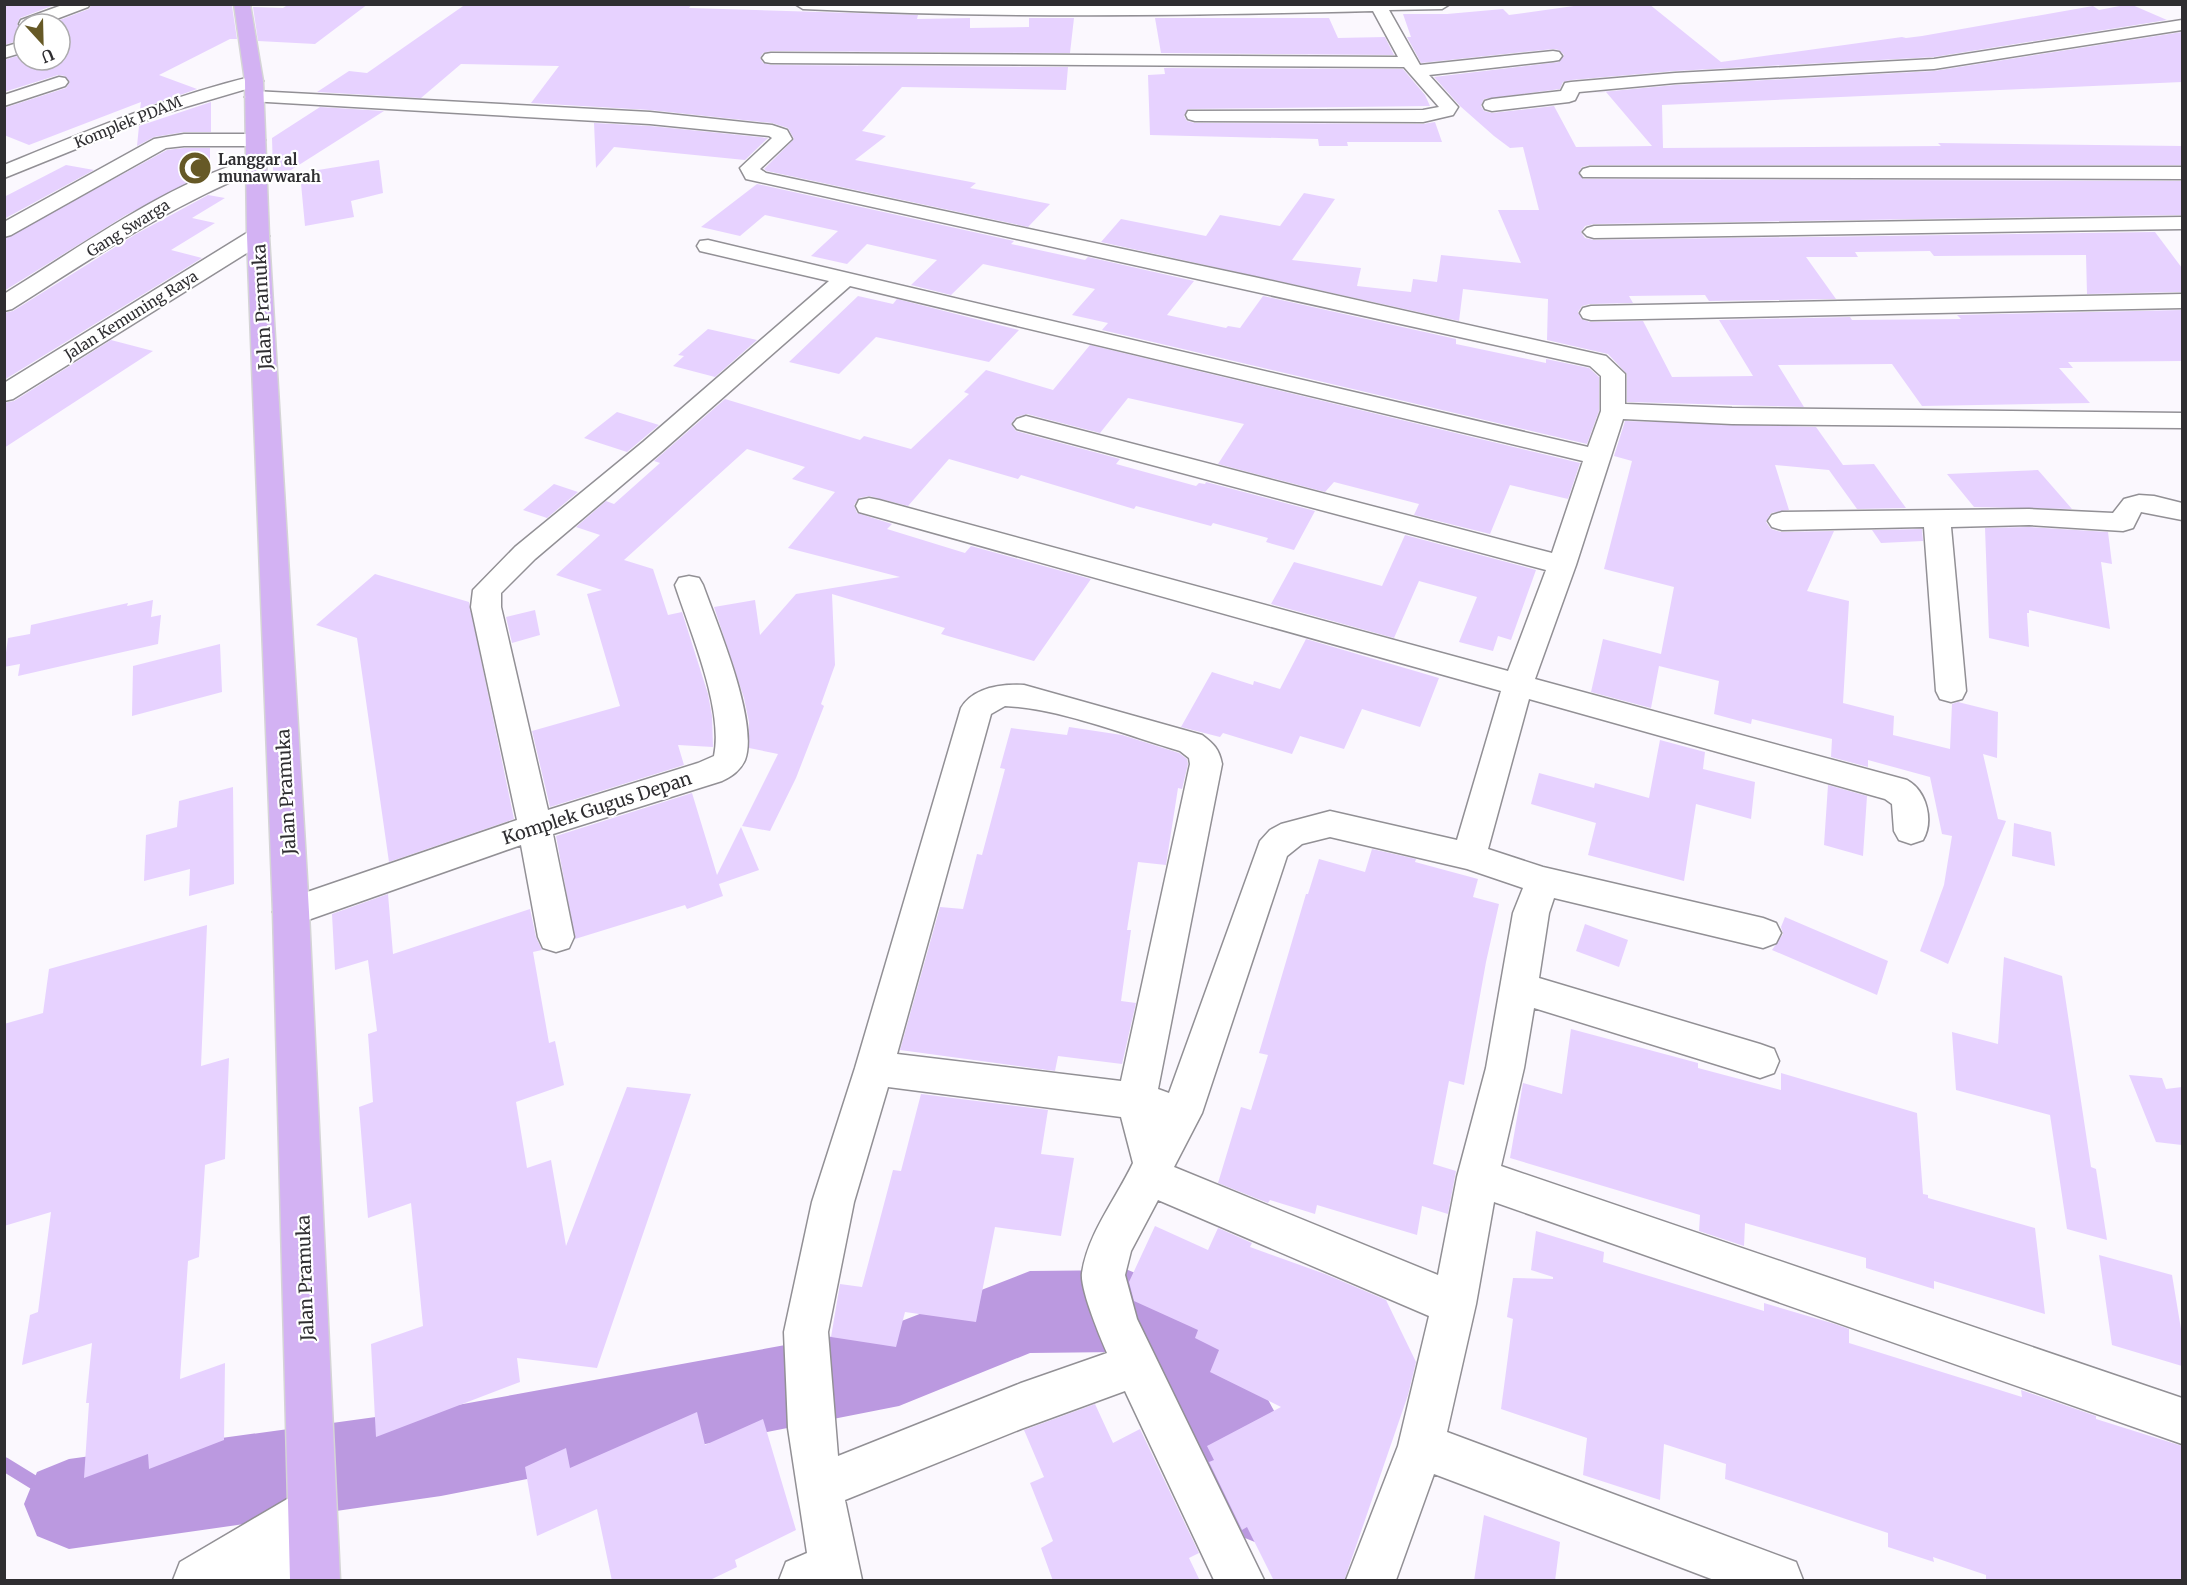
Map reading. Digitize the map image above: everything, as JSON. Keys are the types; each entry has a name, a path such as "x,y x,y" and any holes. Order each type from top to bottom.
{"main road":[{"name":"Jalan Pramuka","path":"242,4 253,82 258,236 291,912 312,1533"}],"street":[{"path":"58,12 82,4"},
{"path":"803,4 914,9 1442,4"},
{"path":"1195,115 1423,116 1446,111 1449,107 1413,67 1378,6"},
{"path":"1492,105 1569,96 1571,87 1675,78 1934,64 2182,25"},
{"path":"771,58 1413,67 1553,56"},
{"path":"4,101 59,82"},
{"name":"Komplek PDAM","path":"4,160 205,86 253,82 772,131 780,134 782,139 750,168 753,175 760,178 1590,358 1598,361 1613,374 1613,411"},
{"name":"Komplek PDAM","path":"4,172 168,105 205,86"},
{"path":"4,231 161,143 184,140 256,152"},
{"name":"Gang Swarga","path":"4,304 177,198 222,176 256,152"},
{"path":"1590,173 2182,173"},
{"path":"1594,231 2182,223"},
{"name":"Jalan Kemuning Raya","path":"4,394 258,236"},
{"path":"708,246 1599,457"},
{"path":"556,937 535,827 486,607 487,590 525,553 652,447 844,280"},
{"path":"1592,313 2182,301"},
{"path":"1469,856 1518,684 1562,565 1613,411 1732,417 2182,420"},
{"path":"1026,424 1562,565"},
{"path":"1782,521 2029,517 2123,522 2129,507 2135,503 2158,505 2182,512"},
{"path":"869,506 1895,789 1910,800 1911,831"},
{"path":"1936,519 1951,691"},
{"name":"Komplek Gugus Depan","path":"291,912 535,827 723,766 729,759 731,734 726,700 689,585"},
{"path":"824,1576 819,1487 811,1428 806,1332 833,1202 874,1068 977,708 989,700 1004,695 1024,696 1079,710 1191,743 1204,753 1206,764 1136,1101 1151,1170"},
{"path":"1239,1581 1136,1365 1113,1311 1103,1275 1111,1246 1182,1113 1272,850 1282,839 1293,832 1330,824 1469,856 1543,881 1763,933"},
{"path":"1371,1581 1421,1446 1454,1304 1478,1177 1504,1068 1520,988 1531,913 1543,881"},
{"path":"1520,988 1760,1061"},
{"path":"874,1068 1136,1101 1182,1113"},
{"path":"1151,1170 1454,1304"},
{"path":"1478,1177 2182,1421"},
{"path":"819,1487 1021,1406 1136,1365"},
{"path":"1421,1446 1778,1581"},
{"path":"198,1581 312,1533"},
{"path":"261,1581 312,1533"}],"building":[{"path":"4,4 57,4 36,12 12,12 12,43 4,45"},
{"path":"92,4 232,6 237,39 230,39 159,75 197,89 140,109 141,102 29,145 4,135 4,108 66,88 70,82 65,76 58,75 4,92 4,60 12,58 12,72 72,72 72,15 89,9"},
{"path":"289,4 368,4 315,44 258,41 253,7 283,8"},
{"path":"466,4 692,4 689,8 918,15 917,19 970,18 970,28 1029,27 1029,18 1074,18 1070,53 771,51 763,53 760,58 763,63 771,65 1068,67 1066,90 902,87 862,131 886,136 855,160 976,183 970,188 1050,204 1028,227 767,171 764,169 794,139 788,128 772,123 650,110 531,103 559,66 461,64 421,98 317,92 349,71 367,73"},
{"path":"1588,4 1649,4 1721,62 1922,36 2093,6 2099,10 2130,4 2167,20 1934,57 1675,71 1571,80 1563,82 1560,89 1484,99 1481,106 1484,111 1492,113 1554,106 1576,147 1652,146 1606,92 1591,93 1675,85 1934,71 2182,32 2182,82 1662,105 1663,148 1941,146 1938,143 2182,146 2182,165 1590,165 1582,167 1578,173 1583,179 2182,181 2182,215 1594,224 1585,226 1581,232 1585,238 1594,240 2155,232 2182,268 2182,292 2087,294 2086,255 1934,256 1930,251 1855,252 1858,257 1806,257 1836,299 1709,301 1705,295 1629,296 1633,303 1590,304 1582,306 1578,312 1581,319 1590,322 1643,321 1672,377 1753,376 1719,320 1850,317 1852,320 1961,319 1957,315 2182,310 2182,361 2068,362 2073,368 2059,368 2090,403 1922,406 1892,364 1778,365 1804,407 1627,402 1627,374 1608,354 1547,340 1548,299 1463,289 1459,321 1101,242 1121,219 1206,236 1220,215 1280,226 1304,193 1335,199 1292,260 1361,268 1357,286 1411,292 1413,279 1437,282 1441,255 1521,263 1498,210 1539,210 1523,147 1510,148 1494,136 1460,106 1434,77 1559,62 1564,55 1559,50 1553,49 1421,63 1407,37 1411,37 1403,14 1447,14 1503,9 1509,15"},
{"path":"1155,18 1329,18 1338,38 1385,37 1394,55 1161,53"},
{"path":"1164,68 1403,69 1425,95 1430,106 1188,109 1184,116 1187,121 1195,123 1423,124 1435,122 1442,142 1347,142 1348,146 1319,146 1318,139 1150,135 1148,75 1165,74"},
{"path":"211,102 211,132 184,132 154,137 137,146 139,126"},
{"path":"320,107 384,111 291,170 273,172 272,138"},
{"path":"594,123 650,126 768,138 745,160 614,147 596,168"},
{"path":"210,148 208,173 126,215 4,291 4,239 167,150"},
{"path":"379,160 383,193 351,201 354,217 305,226 300,173"},
{"path":"66,165 94,170 4,219 4,197"},
{"path":"757,184 1014,241 1011,244 1085,260 1088,257 1194,281 1167,315 1226,328 1228,326 1240,328 1263,296 1456,339 1456,344 1546,363 1546,359 1589,368 1599,377 1599,411 1587,444 1102,330 1108,323 1072,315 1095,289 983,264 951,295 911,285 937,260 867,244 847,264 811,256 838,231 765,215 740,236 701,227"},
{"path":"208,195 225,198 192,218 215,223 171,250 202,258 4,380 4,313 13,311 136,234"},
{"path":"858,296 893,304 897,299 1019,330 989,362 876,337 839,374 789,362"},
{"path":"708,329 757,340 715,377 673,366 684,356 678,355"},
{"path":"111,340 153,351 4,448 4,403 14,401"},
{"path":"1090,345 1580,463 1568,499 1510,485 1490,534 1414,515 1419,504 1334,482 1325,492 1218,464 1244,424 1128,398 1100,433 1027,414 1016,417 1011,424 1016,431 1120,459 1116,464 1196,486 1206,482 1315,511 1294,550 1266,542 1268,538 1213,523 1211,526 1136,506 1134,509 1021,475 1018,479 949,459 908,506 869,496 859,498 854,505 857,513 892,524 887,529 965,553 971,546 1091,579 1034,661 941,634 945,628 832,594 835,665 821,704 824,706 796,778 770,831 742,826 778,754 749,748 749,722 744,698 714,607 755,600 760,635 796,594 900,577 788,548 835,492 792,479 805,467 747,449 624,560 653,569 668,615 682,612 708,694 712,716 713,747 678,745 684,765 550,807 532,731 620,706 587,594 602,590 556,575 600,535 576,527 606,501 614,504 660,463 654,461 725,399 860,440 864,436 911,449 969,394 964,392 986,370 1053,390"},
{"path":"617,412 659,425 627,452 584,438"},
{"path":"1625,421 1816,427 1843,465 1874,464 1906,508 1857,509 1829,470 1775,465 1789,510 1771,513 1766,522 1771,529 1781,532 1834,531 1807,591 1849,601 1843,703 1894,716 1893,735 1950,749 1952,704 1958,702 1998,712 1997,758 1983,754 1998,819 2006,821 1948,964 1920,951 1944,885 1952,836 1942,834 1930,777 1868,760 1868,767 1831,757 1832,739 1752,719 1751,724 1714,714 1719,681 1659,666 1651,708 1591,692 1603,639 1661,654 1674,587 1604,569 1632,461 1614,456"},
{"path":"2038,470 2072,509 1974,507 1947,474"},
{"path":"554,484 578,492 547,518 523,510"},
{"path":"2029,527 2108,532 2112,564 2101,562 2110,629 2029,610 2027,613 2029,647 1989,638 1985,528"},
{"path":"1922,529 1923,541 1881,543 1872,530"},
{"path":"1405,535 1536,570 1511,640 1498,636 1493,651 1459,642 1477,597 1419,581 1394,638 1271,604 1294,562 1382,586"},
{"path":"375,574 469,602 514,819 389,862 357,638 316,625"},
{"path":"153,600 151,617 161,615 158,644 18,676 20,664 4,667 8,638 30,634 31,625 128,603 127,606"},
{"path":"535,610 540,635 512,643 506,617"},
{"path":"1306,639 1439,678 1420,727 1362,709 1344,749 1300,736 1292,754 1223,733 1220,737 1181,727 1212,672 1253,685 1254,681 1280,689"},
{"path":"220,644 222,692 132,716 133,666"},
{"path":"1069,727 1122,735 1179,753 1187,759 1188,764 1182,789 1178,788 1166,865 1138,862 1127,930 1131,930 1121,1001 1136,1003 1122,1064 1058,1056 1055,1071 900,1050 940,907 963,909 977,854 982,855 1005,769 1000,768 1011,728 1067,735"},
{"path":"1660,740 1705,752 1703,769 1755,782 1751,819 1696,804 1684,881 1588,855 1596,823 1531,804 1539,773 1594,788 1595,783 1649,798"},
{"path":"1828,785 1867,796 1863,856 1824,845"},
{"path":"233,787 234,884 189,896 190,869 144,881 146,835 177,827 179,801"},
{"path":"692,793 717,875 741,827 759,870 719,884 723,896 687,909 685,905 575,939 556,836"},
{"path":"2014,823 2051,832 2055,866 2012,856"},
{"path":"1372,849 1416,859 1415,862 1478,879 1473,897 1499,904 1464,1085 1449,1081 1433,1164 1456,1171 1448,1214 1422,1206 1417,1235 1317,1205 1315,1214 1270,1200 1268,1203 1218,1183 1241,1107 1251,1110 1268,1055 1259,1053 1306,894 1308,894 1319,859 1365,872"},
{"path":"388,894 393,954 530,909 536,937 542,950 533,952 549,1043 555,1041 564,1085 516,1102 527,1168 551,1160 566,1246 627,1087 691,1094 597,1368 517,1358 520,1382 376,1437 371,1344 423,1326 411,1203 368,1218 359,1107 373,1102 368,1034 377,1031 368,960 335,970 332,914"},
{"path":"1785,917 1888,961 1877,995 1772,950 1783,934 1781,927"},
{"path":"1585,924 1628,940 1619,967 1576,951"},
{"path":"207,925 201,1066 229,1058 225,1159 205,1165 199,1257 188,1261 180,1379 225,1363 224,1440 149,1469 148,1454 84,1478 89,1403 86,1403 92,1343 22,1365 30,1315 38,1312 51,1212 4,1226 4,1024 43,1013 49,969"},
{"path":"2004,957 2062,976 2091,1167 2096,1169 2107,1240 2067,1229 2050,1115 1956,1090 1952,1032 1998,1044"},
{"path":"1571,1029 1698,1063 1698,1068 1781,1090 1781,1073 1917,1113 1923,1194 1928,1195 1928,1198 2035,1228 2045,1314 1934,1281 1934,1289 1866,1268 1866,1258 1745,1223 1744,1246 1699,1231 1700,1215 1510,1158 1523,1083 1562,1094"},
{"path":"2129,1075 2162,1078 2166,1089 2182,1087 2182,1145 2156,1142"},
{"path":"921,1094 1048,1110 1041,1154 1074,1158 1061,1236 995,1227 976,1322 905,1312 896,1347 831,1337 840,1284 862,1287 893,1170 901,1171"},
{"path":"1155,1226 1208,1250 1218,1228 1252,1243 1250,1247 1325,1274 1386,1300 1416,1362 1408,1395 1344,1581 1274,1581 1247,1527 1242,1530 1209,1462 1214,1460 1207,1446 1281,1407 1210,1372 1219,1350 1195,1338 1198,1330 1134,1301 1129,1282"},
{"path":"1536,1231 1604,1252 1603,1262 1764,1311 1764,1303 1835,1324 1849,1329 1849,1343 2022,1397 2021,1390 2096,1416 2096,1419 2182,1446 2182,1581 1986,1581 1986,1575 1933,1557 1934,1562 1888,1547 1888,1533 1725,1479 1726,1464 1664,1444 1660,1500 1583,1475 1587,1438 1501,1409 1513,1319 1507,1317 1513,1278 1553,1279 1553,1277 1531,1270"},
{"path":"2099,1255 2172,1275 2182,1335 2182,1366 2112,1345"},
{"path":"1095,1404 1113,1443 1140,1429 1199,1553 1189,1558 1200,1581 1053,1581 1041,1548 1053,1541 1030,1483 1044,1477 1024,1430"},
{"path":"697,1412 705,1445 763,1419 796,1530 735,1560 737,1567 708,1581 612,1581 597,1509 537,1536 525,1467 566,1448 570,1468"},
{"path":"1484,1515 1560,1542 1555,1581 1474,1581"}],"waterway":[{"path":"69,1504 441,1452 840,1377 899,1364 1030,1312 1128,1311 1178,1342 1211,1381 1277,1506"},
{"path":"4,1464 69,1504"}],"place":[{"name":"Langgar al munawwarah","path":"195,168"}]}
